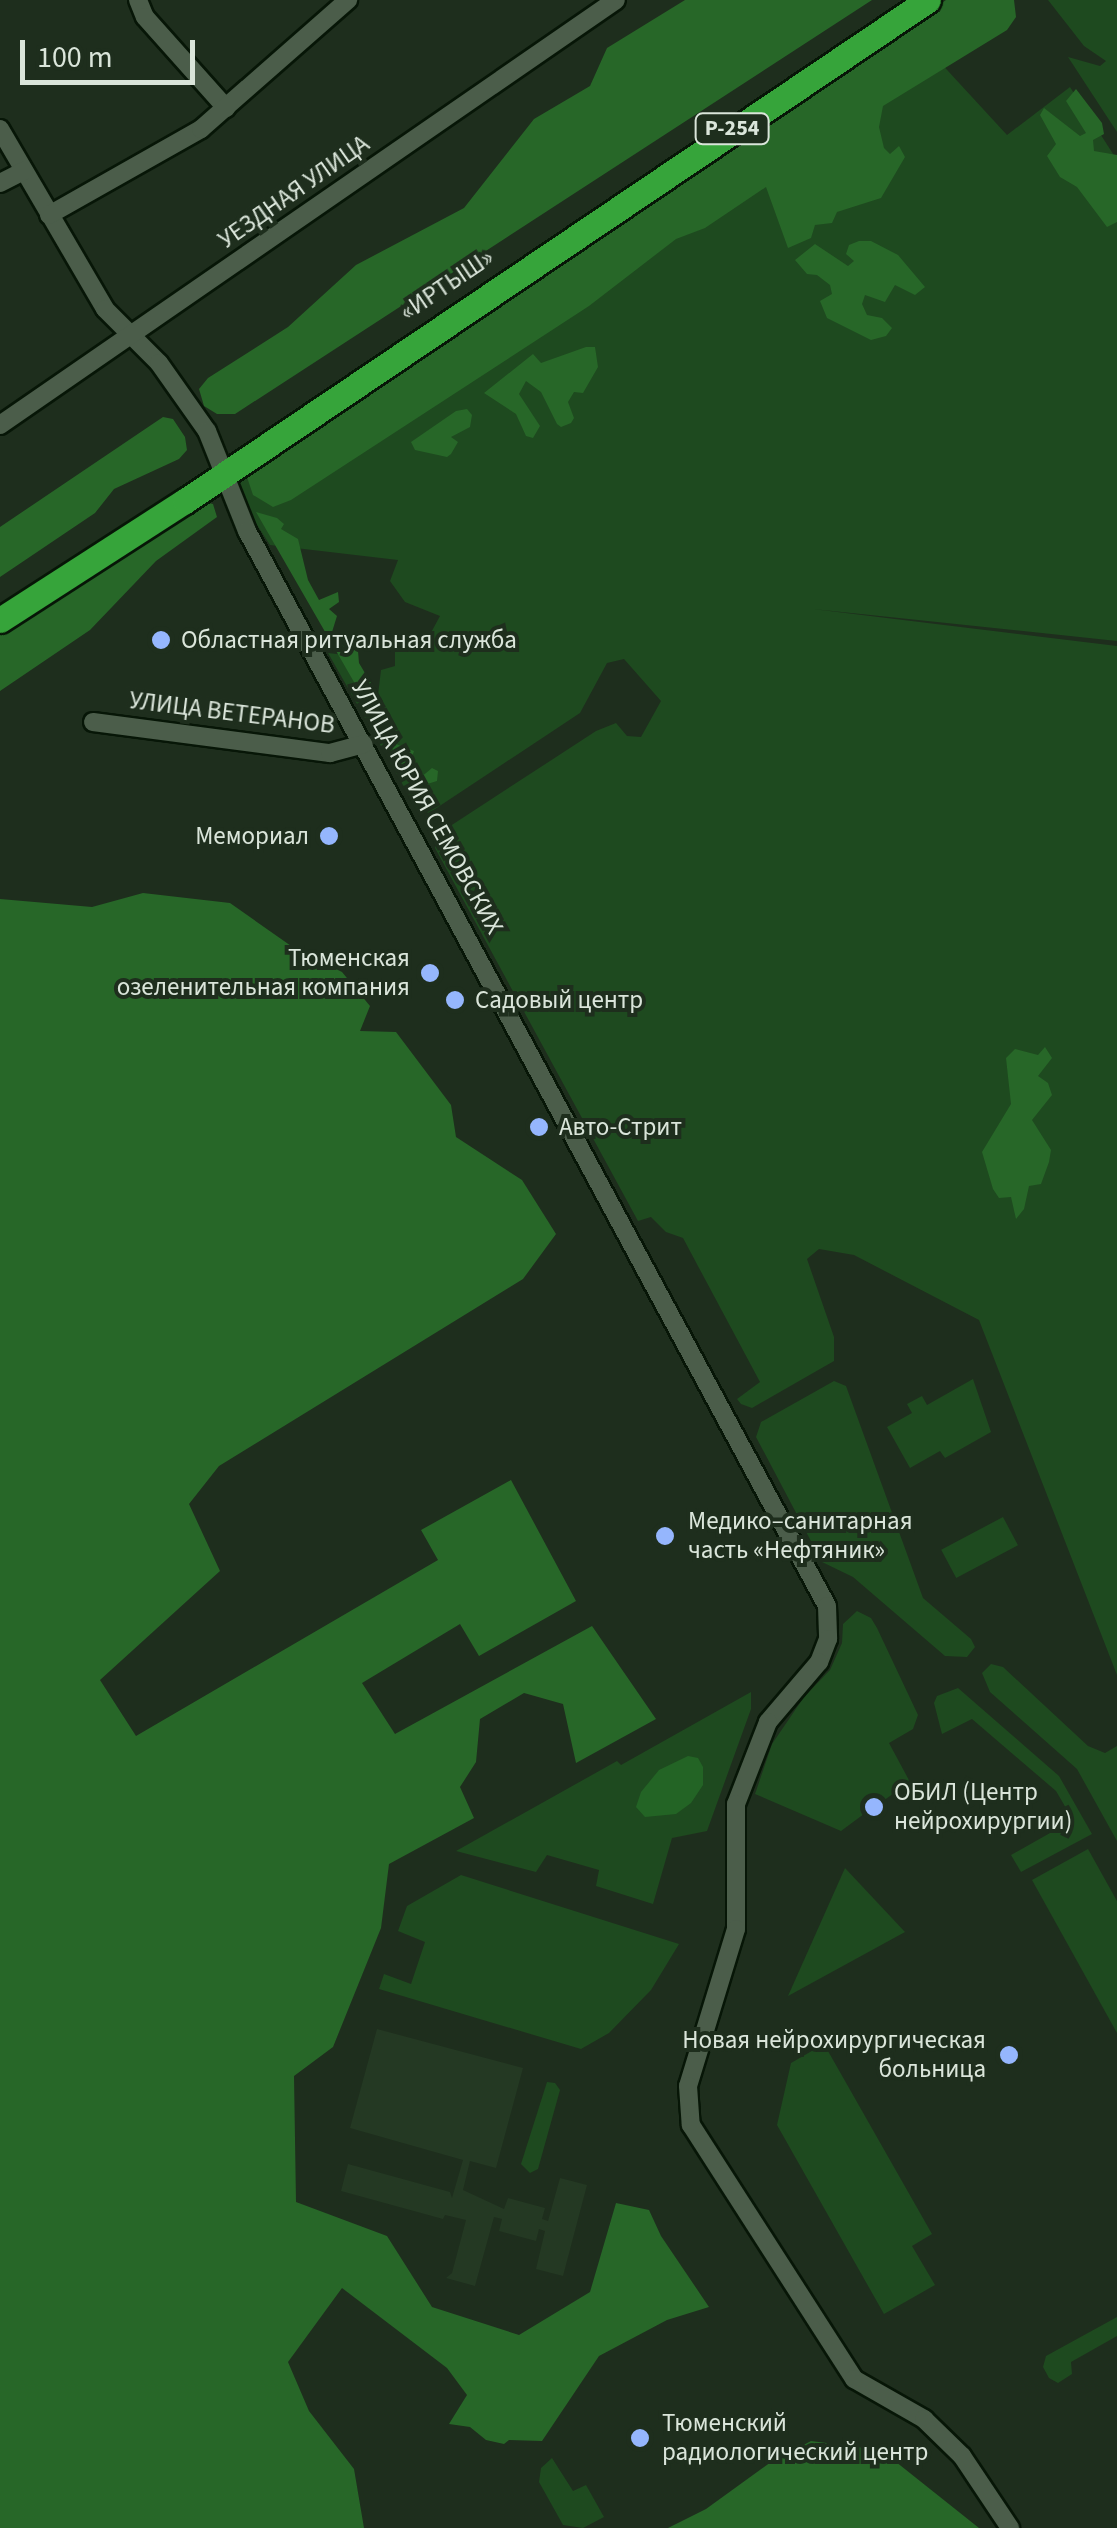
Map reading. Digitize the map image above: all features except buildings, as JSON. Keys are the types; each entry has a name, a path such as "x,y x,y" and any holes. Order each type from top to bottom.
{"highway":[{"name":"«ИРТЫШ»","path":"0,620 902,0"},
{"name":"«ИРТЫШ»","path":"0,602 220,468 928,0"}],"street":[{"path":"138,0 145,18 226,108"},
{"name":"УЕЗДНАЯ УЛИЦА","path":"0,424 616,0"},
{"path":"49,215 180,142 226,108 344,2"},
{"name":"УЛИЦА ЮРИЯ СЕМОВСКИХ","path":"0,129 105,309 132,333 208,431 247,531 827,1606 828,1638 819,1662 768,1722 736,1804 736,1930 688,2086 691,2125 854,2379 924,2419 962,2456 1010,2528"},
{"path":"0,183 24,171"},
{"name":"УЛИЦА ВЕТЕРАНОВ","path":"92,722 330,753 364,744"}],"shaded area":[{"path":"685,0 872,0 235,414 217,414 204,406 199,389 208,378 288,327 356,265 464,208 534,119 590,86 607,48"},
{"path":"946,0 1014,0 1016,17 1007,30 883,106 879,127 884,148 890,154 899,146 905,157 881,198 837,212 832,223 815,225 811,238 788,248 766,187 705,228 676,239 589,306 291,500 273,507 253,495 246,474"},
{"path":"1048,0 1117,0 1117,132 1068,57 1100,66 1106,61 1084,46"},
{"path":"937,59 1007,135 1070,87 1117,160 1117,641 813,609 1117,646 1117,1675 979,1320 854,1255 819,1249 807,1259 834,1337 834,1361 752,1408 741,1404 737,1399 760,1382 683,1238 666,1232 651,1217 638,1221 435,848 438,834 596,731 616,723 627,736 641,737 661,701 624,659 607,663 580,713 429,813 416,808 328,653 354,656 368,687 378,695 381,670 395,666 395,647 427,640 440,616 405,602 390,581 398,560 270,545 246,508 239,484 243,475"},
{"path":"1076,89 1102,123 1104,134 1093,140 1094,151 1117,155 1117,222 1107,227 1077,187 1060,177 1047,156 1056,144 1040,115 1044,108 1080,136 1086,133 1066,101"},
{"path":"871,241 898,255 925,287 915,295 895,285 885,302 865,295 862,304 867,315 882,318 892,328 886,336 871,340 827,318 820,301 832,294 830,285 817,275 807,274 795,260 815,244 848,266 854,261 846,254 849,245"},
{"path":"595,347 598,367 583,393 574,392 568,402 574,418 571,423 561,427 557,424 541,392 526,381 519,394 540,426 533,438 526,436 516,414 484,393 533,354 541,363"},
{"path":"467,409 472,415 470,427 451,437 458,442 451,454 447,457 415,450 411,442 456,411"},
{"path":"163,417 173,419 185,437 187,450 179,459 114,489 95,513 0,577 0,527"},
{"path":"204,502 213,504 217,517 156,561 90,630 0,691 0,634"},
{"path":"256,512 277,518 284,524 281,529 298,539 308,580 319,600 338,592 339,602 329,609 337,616 332,632 343,646 358,651 359,663 384,705 385,722 398,728 393,737 396,744 414,751 411,760 420,778 432,768 438,771 437,781 417,787 407,774"},
{"path":"143,893 230,903 294,948 342,972 370,1006 360,1031 396,1032 451,1105 456,1137 522,1180 556,1234 523,1279 219,1466 189,1504 220,1571 100,1680 136,1736 438,1560 421,1530 511,1480 576,1601 479,1656 460,1624 362,1683 395,1734 592,1626 656,1719 576,1763 563,1704 524,1693 480,1719 476,1762 460,1787 474,1818 389,1864 381,1928 333,2047 294,2076 296,2202 387,2236 432,2307 519,2335 590,2292 616,2203 649,2210 661,2236 709,2307 667,2320 599,2356 542,2441 509,2440 504,2444 486,2440 470,2427 449,2424 467,2395 447,2368 342,2288 288,2362 309,2411 354,2469 364,2528 0,2528 0,899 92,907"},
{"path":"1045,1047 1052,1058 1038,1076 1048,1083 1052,1095 1032,1120 1051,1150 1049,1162 1041,1184 1029,1186 1024,1209 1016,1219 1011,1197 999,1198 993,1189 982,1152 1011,1104 1006,1058 1015,1049 1038,1055"},
{"path":"973,1379 991,1432 945,1458 940,1451 910,1468 887,1427 912,1413 907,1404 922,1396 927,1405"},
{"path":"834,1381 846,1386 923,1598 971,1639 975,1647 967,1657 945,1656 853,1577 822,1562 756,1437 761,1422"},
{"path":"1003,1517 1018,1545 956,1578 941,1550"},
{"path":"857,1611 871,1618 877,1628 918,1715 913,1729 889,1743 910,1782 880,1803 878,1800 867,1807 868,1811 841,1831 755,1794 772,1744 804,1697 830,1670 842,1643 843,1624"},
{"path":"991,1664 1003,1667 1088,1746 1105,1753 1117,1746 1117,1841 1077,1769 990,1692 982,1673"},
{"path":"958,1688 1059,1776 1092,1834 1021,1872 1011,1855 1073,1820 1056,1791 972,1719 942,1734 934,1703 937,1696"},
{"path":"751,1692 751,1709 707,1831 672,1838 653,1904 596,1886 599,1870 547,1855 536,1872 456,1851 617,1761 621,1765"},
{"path":"688,1756 698,1758 703,1767 703,1785 691,1803 676,1814 645,1817 636,1807 641,1792 659,1770"},
{"path":"1088,1849 1117,1901 1117,2033 1032,1880"},
{"path":"845,1868 905,1932 788,1996"},
{"path":"461,1875 679,1944 651,1990 609,2033 581,2049 379,1989 384,1974 411,1984 425,1942 398,1931 407,1906"},
{"path":"377,2029 523,2068 496,2168 470,2161 463,2190 504,2209 508,2198 545,2208 542,2219 548,2221 560,2178 587,2185 563,2276 536,2269 545,2231 539,2229 536,2241 499,2231 502,2219 494,2217 475,2286 446,2278 452,2273 466,2220 445,2215 443,2219 341,2191 348,2164 450,2192 452,2198 463,2160 350,2128"},
{"path":"824,2044 932,2234 912,2246 935,2285 884,2314 777,2125 791,2063"},
{"path":"547,2082 555,2083 560,2090 538,2169 530,2173 521,2164"},
{"path":"1117,2317 1117,2336 1071,2362 1072,2374 1058,2383 1049,2378 1043,2367 1046,2356"},
{"path":"811,2441 881,2450 979,2528 668,2528 706,2509 771,2462"},
{"path":"552,2458 573,2491 586,2485 604,2517 583,2528 563,2525 539,2482 541,2468"}],"place":[{"name":"Областная ритуальная служба","path":"161,640"},
{"name":"Мемориал","path":"329,836"},
{"name":"Тюменская озеленительная компания","path":"430,973"},
{"name":"Садовый центр","path":"455,1000"},
{"name":"Авто-Стрит","path":"539,1127"},
{"name":"Медико–санитарная часть «Нефтяник»","path":"665,1536"},
{"name":"ОБИЛ (Центр нейрохирургии)","path":"874,1807"},
{"name":"Новая нейрохирургическая больница","path":"1009,2055"},
{"name":"Тюменский радиологический центр","path":"640,2438"}]}
